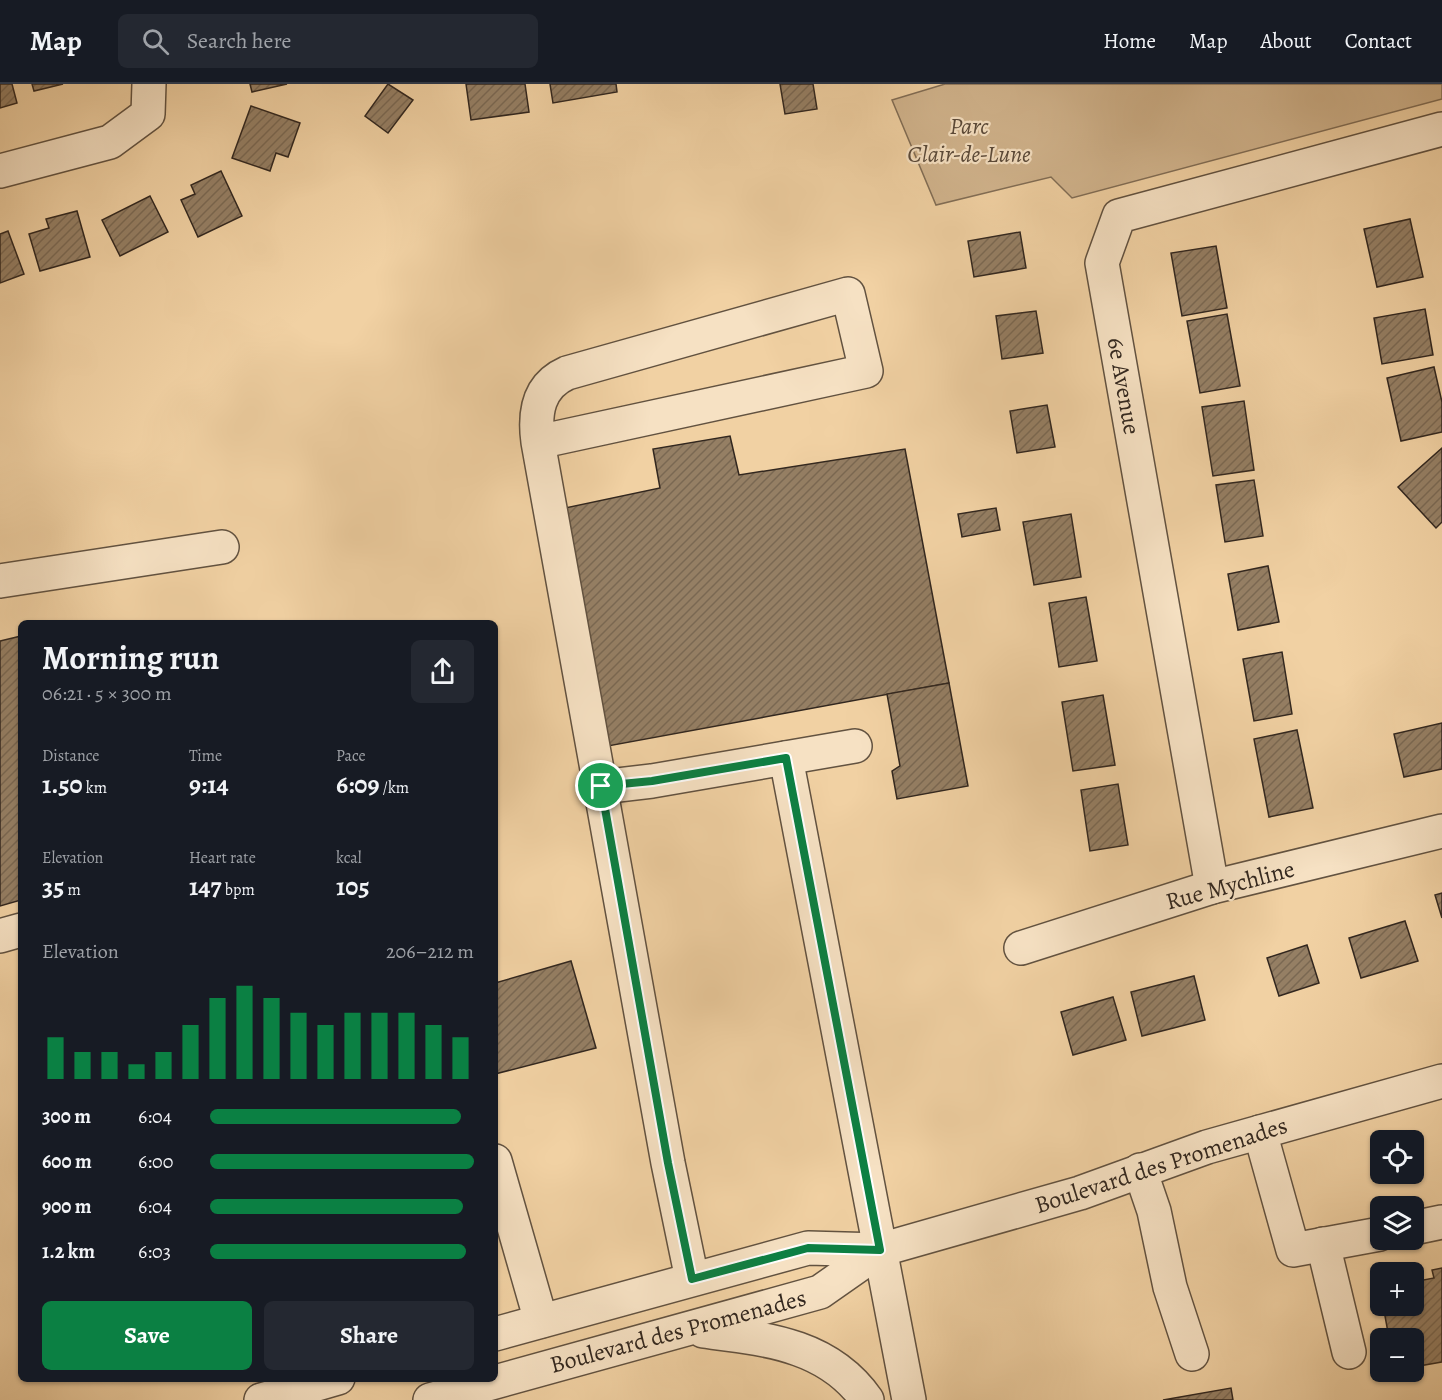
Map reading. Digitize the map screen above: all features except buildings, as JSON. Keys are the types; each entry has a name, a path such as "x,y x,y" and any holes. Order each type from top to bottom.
{"street":[{"path":"0,171 110,142 148,114 149,84"},
{"name":"6e Avenue","path":"1212,887 1102,263 1119,216 1442,129"},
{"path":"538,442 866,371 848,294 555,378 541,397 537,412 538,442 668,1163 692,1279"},
{"path":"0,581 222,548"},
{"path":"601,786 652,781 855,746"},
{"path":"786,758 909,1400"},
{"name":"Rue Mychline","path":"1021,948 1212,887 1442,831"},
{"path":"0,936 18,931"},
{"name":"Boulevard des Promenades","path":"498,1333 808,1248 880,1250 1080,1193 1140,1170 1260,1132 1442,1082"},
{"path":"1260,1132 1293,1250 1370,1236"},
{"path":"1140,1170 1154,1211 1170,1287 1192,1354"},
{"path":"498,1171 541,1321"},
{"path":"1424,1226 1442,1222"},
{"path":"1323,1244 1350,1352"},
{"name":"Boulevard des Promenades","path":"498,1381 820,1292 880,1250"},
{"path":"690,1329 775,1341 806,1350 838,1371 867,1400"},
{"path":"261,1400 320,1382"},
{"name":"Boulevard des Promenades","path":"430,1400 496,1382"}],"green space":[{"name":"Parc Clair-de-Lune","path":"945,84 1442,84 1442,99 1072,198 1051,177 936,205 892,100"}],"route":[{"path":"786,758 880,1250 808,1248 692,1279 682,1244 601,786 652,781 786,758"}]}
